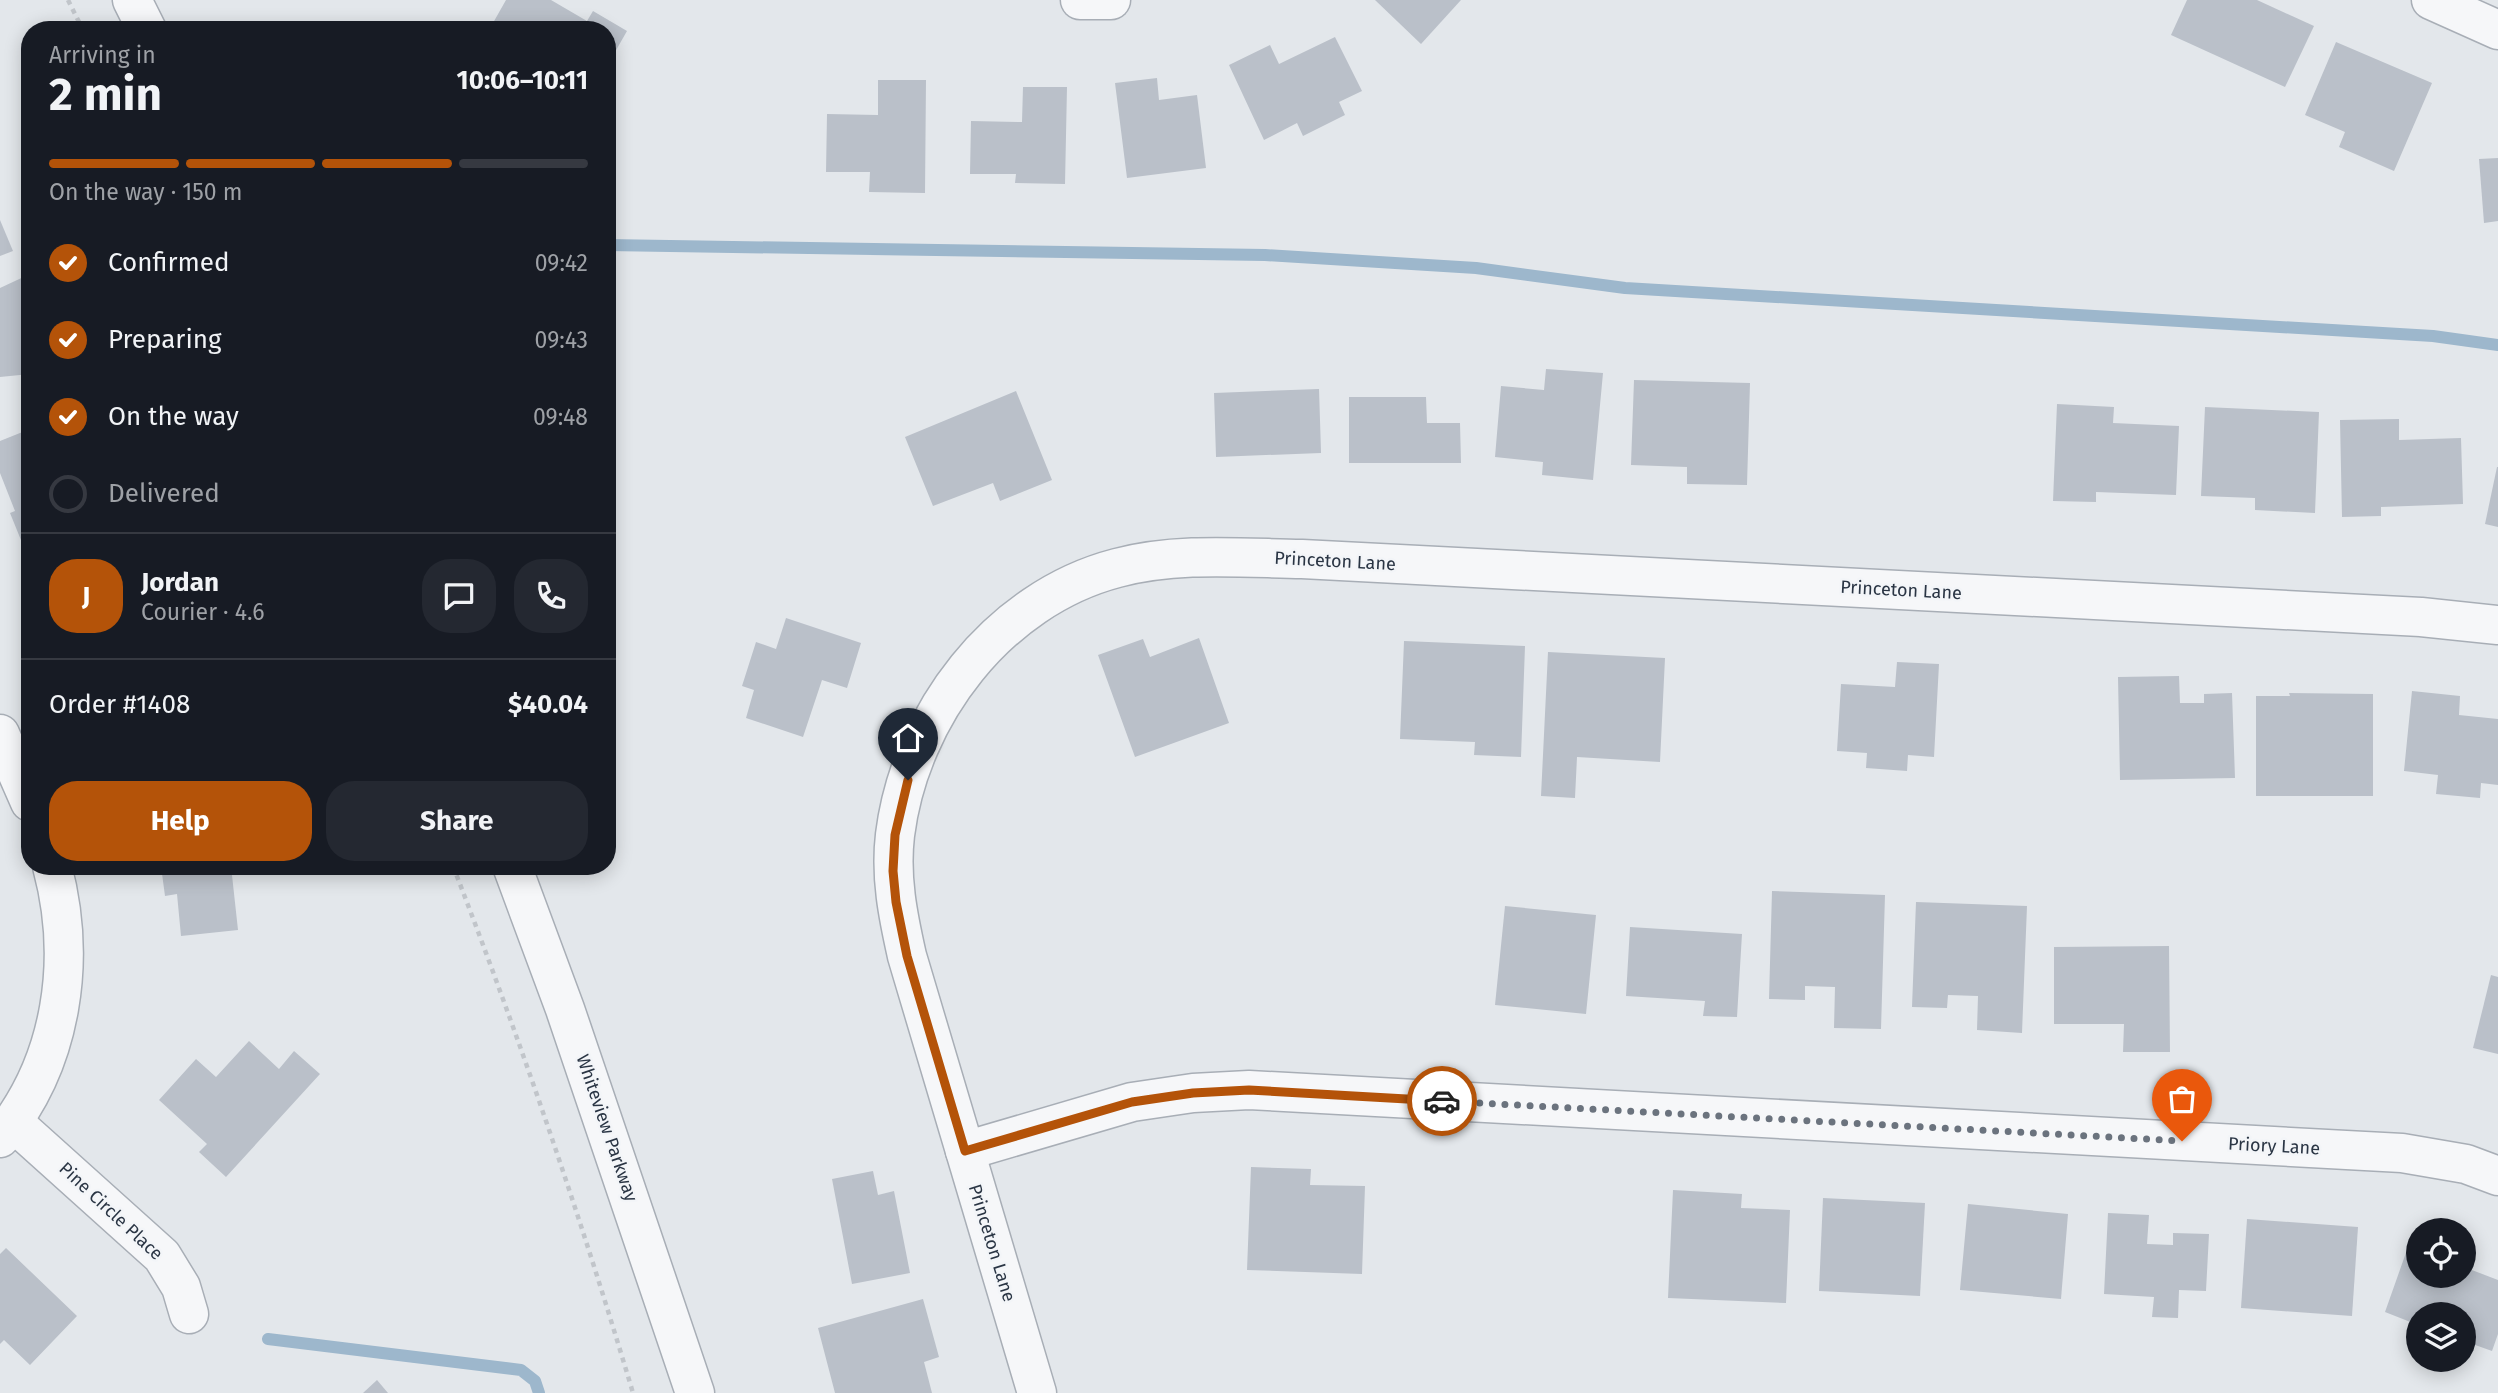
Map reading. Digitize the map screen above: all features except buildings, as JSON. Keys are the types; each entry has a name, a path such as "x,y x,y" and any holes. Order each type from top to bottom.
{"street":[{"path":"132,0 142,21"},
{"path":"1080,0 1111,0"},
{"path":"2431,0 2498,30"},
{"name":"Princeton Lane","path":"1037,1393 907,956 893,871 895,835 902,799 914,761 928,730 956,682 982,649 1006,627 1057,593 1114,569 1172,558 1302,559 2407,616 2498,625"},
{"path":"0,734 21,782"},
{"path":"6,1130 36,1079 49,1047 63,990 64,931 54,875"},
{"name":"Whiteview Parkway","path":"515,875 570,1022 695,1393"},
{"name":"Priory Lane","path":"965,1151 1132,1102 1193,1093 1249,1090 2402,1153 2466,1164 2498,1176"},
{"name":"Pine Circle Place","path":"6,1130 162,1256 181,1287 190,1314"}],"path":[{"path":"68,0 78,21"},
{"path":"456,875 533,1084 633,1393"}],"waterway":[{"path":"616,245 1265,255 1476,268 1625,288 2433,336 2498,345"},
{"path":"268,1339 521,1370 535,1381 539,1393"}],"way so far":[{"path":"1442,1101 2182,1141"}],"route":[{"path":"908,780 895,835 893,871 896,902 907,956 965,1151 1132,1102 1193,1093 1249,1090 1442,1101"}]}
